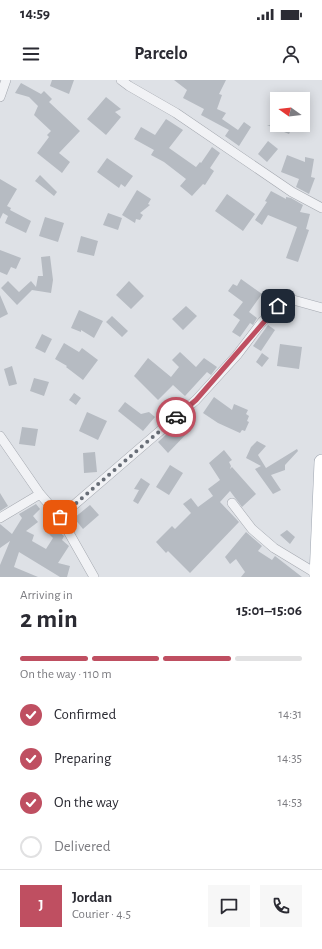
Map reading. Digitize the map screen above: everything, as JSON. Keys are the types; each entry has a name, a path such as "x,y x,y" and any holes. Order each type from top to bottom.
{"main road":[{"path":"317,576 322,462"}],"street":[{"path":"0,97 6,80"},
{"path":"121,80 176,113 292,192 322,208"},
{"path":"60,517 196,400 237,355 262,322 286,298 322,308"},
{"path":"0,436 40,494 60,517 94,577"},
{"path":"0,518 40,494"},
{"path":"232,503 252,529 274,548 317,576"}],"building":[{"path":"52,80 74,80 69,94 50,86"},
{"path":"174,80 226,80 219,94 222,95 217,109 226,113 222,119 238,130 244,122 251,127 239,146 225,136 229,130 201,115 204,109 183,98 187,90"},
{"path":"21,83 41,94 44,91 52,99 49,102 80,131 59,153 70,162 62,173 37,153 49,137 47,135 51,131 34,115 38,106 29,97 15,93"},
{"path":"106,97 121,109 115,112 121,117 106,135 87,119"},
{"path":"166,119 183,130 169,148 196,167 200,162 201,163 212,147 220,153 210,168 214,171 205,185 203,184 192,196 180,186 186,179 164,162 151,155 154,150 134,139 141,127 155,135"},
{"path":"268,141 278,149 267,162 258,154"},
{"path":"287,155 305,162 305,157 314,159 311,177 315,178 309,194 296,187 299,179 281,172"},
{"path":"107,158 133,176 125,187 121,184 119,188 97,172"},
{"path":"40,175 57,192 54,196 35,181"},
{"path":"0,179 17,189 7,206 11,208 10,210 31,221 26,233 5,223 8,216 3,213 0,219"},
{"path":"137,190 151,199 148,204 150,205 140,213 143,215 140,220 136,219 135,223 122,215"},
{"path":"271,191 286,199 286,197 291,198 303,205 300,212 310,214 306,229 309,230 298,262 286,258 297,227 268,215 262,225 255,220 267,202 265,201"},
{"path":"227,194 255,214 243,231 215,211"},
{"path":"108,213 122,218 118,230 103,225"},
{"path":"45,217 64,223 58,242 39,236"},
{"path":"81,236 98,241 94,256 77,252"},
{"path":"0,250 21,258 16,269 11,267 7,275 0,272"},
{"path":"50,256 53,280 51,293 32,290 17,305 1,288 8,281 19,292 31,281 36,287 38,276 43,276 41,257"},
{"path":"241,279 262,294 249,312 257,318 253,325 250,323 240,337 232,332 240,320 233,315 243,302 228,291 233,284 237,286"},
{"path":"129,281 144,296 131,309 116,295"},
{"path":"0,295 8,314 0,318"},
{"path":"186,306 197,316 183,330 172,319"},
{"path":"79,310 103,321 94,338 81,330 81,332 71,328"},
{"path":"112,316 128,331 122,337 106,322"},
{"path":"268,325 275,330 261,351 253,346"},
{"path":"42,334 52,339 45,353 35,348"},
{"path":"64,343 79,352 82,348 98,360 83,380 66,367 67,366 55,359"},
{"path":"280,344 302,347 299,369 277,366"},
{"path":"180,352 196,367 204,358 217,367 211,375 207,372 185,396 173,385 158,400 134,376 148,358 171,377 179,367 172,360"},
{"path":"262,353 269,358 262,367 256,362"},
{"path":"12,366 17,384 9,386 4,369"},
{"path":"34,378 49,382 44,396 30,391"},
{"path":"74,393 81,398 76,405 69,400"},
{"path":"214,397 232,410 234,404 248,410 246,414 249,416 247,421 249,422 245,431 242,430 240,433 218,423 203,413"},
{"path":"125,402 141,414 149,412 155,417 143,431 118,411"},
{"path":"87,412 107,421 98,440 79,431"},
{"path":"181,421 190,430 168,453 158,442"},
{"path":"22,427 38,429 35,446 19,444"},
{"path":"257,441 266,446 258,455 266,468 297,449 298,451 285,465 285,470 271,475 281,490 273,494 255,469 261,466 246,458 251,447"},
{"path":"224,450 232,460 229,462 231,466 230,469 232,467 256,494 242,507 230,491 220,502 239,522 190,573 168,551 166,553 156,542 172,526 175,529 191,513 183,504 191,498 198,507 213,496 208,489 220,480 209,463"},
{"path":"95,452 97,472 84,473 83,453"},
{"path":"170,465 183,473 169,495 156,487"},
{"path":"141,478 150,484 138,504 133,501 139,490 134,489"},
{"path":"0,493 8,506 0,511"},
{"path":"36,504 40,509 33,516 38,522 26,531 34,535 32,541 46,549 53,538 47,532 52,526 64,536 62,540 69,546 58,563 70,566 67,577 60,577 19,552 14,567 38,577 0,577 0,565 10,541 0,548 0,524 12,534 22,518 19,514"},
{"path":"90,505 99,515 83,529 74,518"},
{"path":"287,530 295,537 290,544 280,535"},
{"path":"246,532 262,546 258,551 272,560 275,556 302,577 241,577 245,572 236,559 230,564 225,557"}],"way so far":[{"path":"60,517 176,417"}],"route":[{"path":"176,417 196,400 237,355 262,322 278,306"}]}
